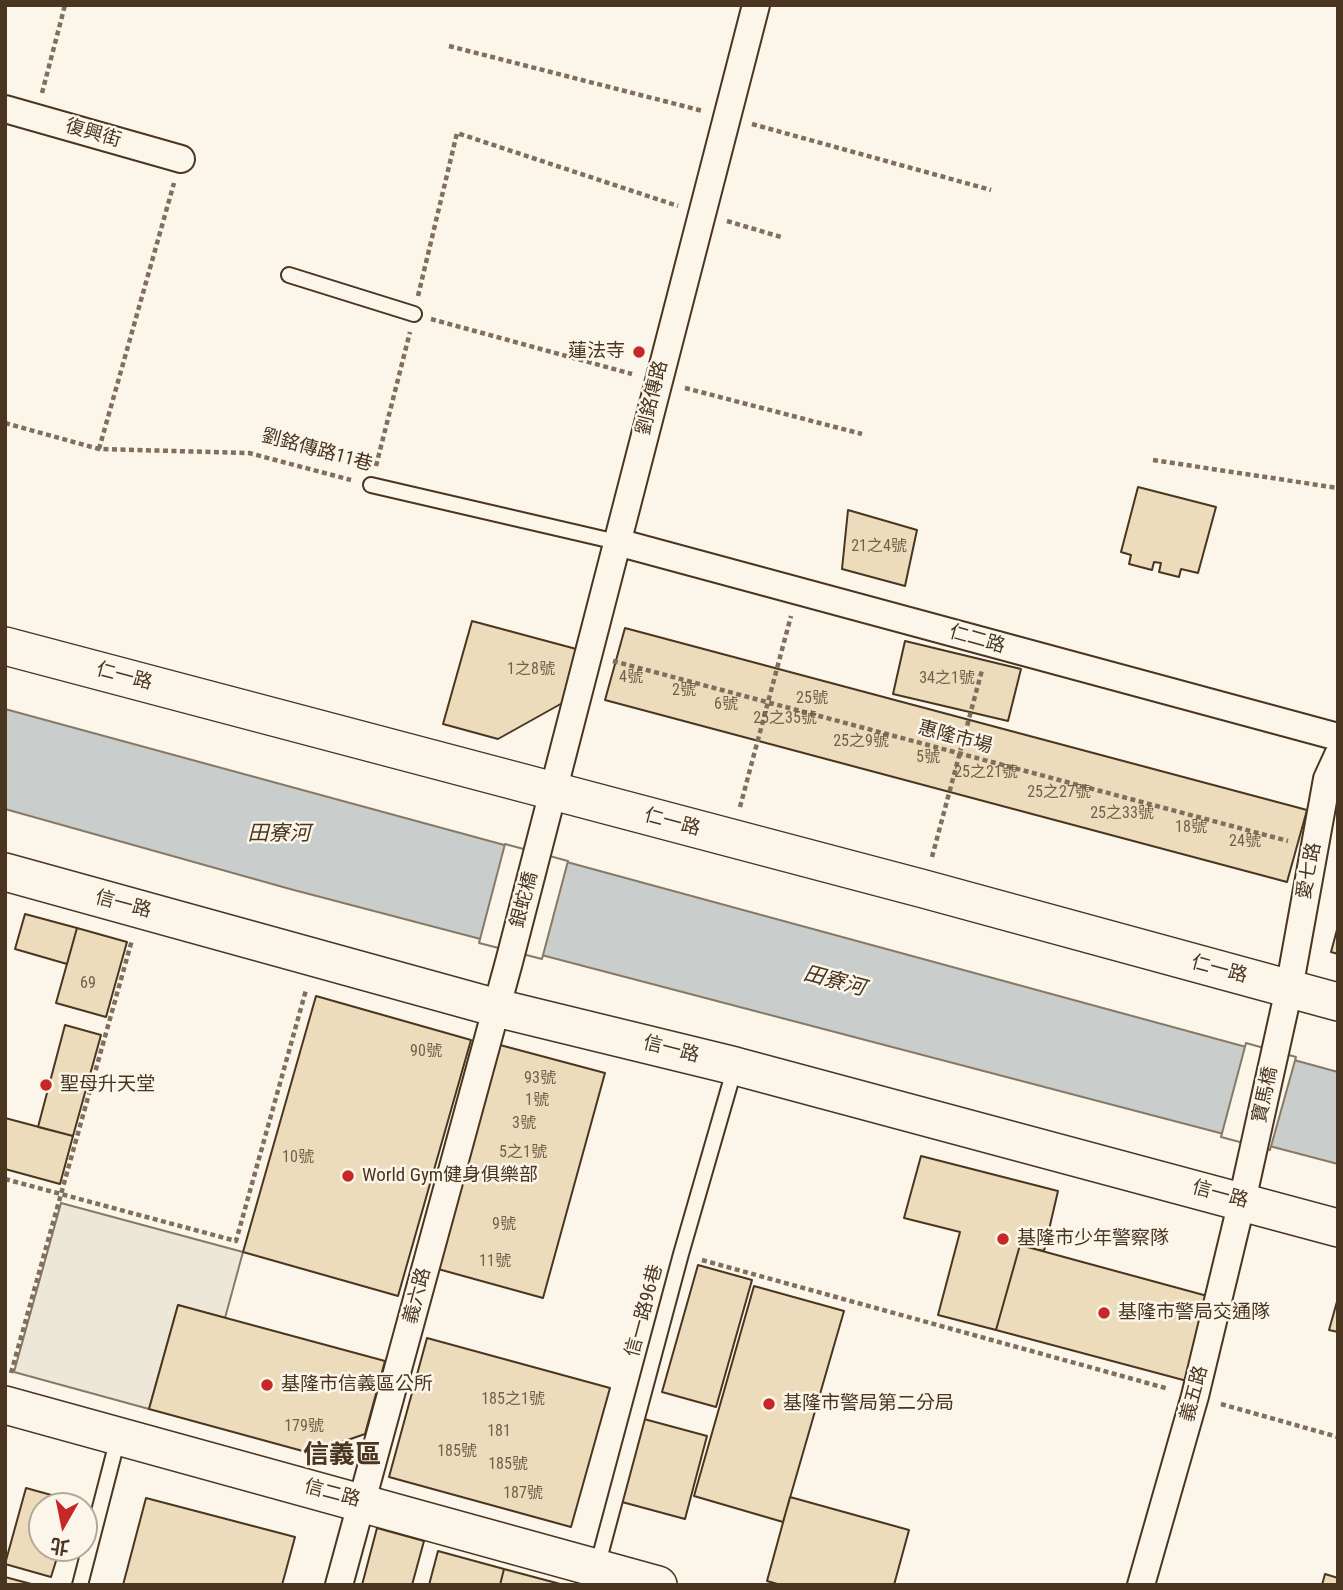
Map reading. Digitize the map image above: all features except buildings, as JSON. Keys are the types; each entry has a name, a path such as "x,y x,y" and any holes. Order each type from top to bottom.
{"street":[{"name":"劉銘傳路","path":"553,792 756,5"},
{"name":"復興街","path":"5,109 181,159"},
{"name":"仁二路","path":"617,542 1338,737"},
{"name":"仁一路","path":"5,646 924,889 1338,1002"},
{"name":"愛七路","path":"1289,989 1327,779 1338,755"},
{"name":"銀蛇橋","path":"497,1008 553,792"},
{"name":"信一路","path":"5,872 497,1008 736,1066 1338,1227"},
{"name":"寶馬橋","path":"1242,1201 1289,989"},
{"name":"義六路","path":"339,1585 497,1008"},
{"name":"義五路","path":"1141,1585 1195,1396 1242,1201"},
{"name":"信二路","path":"7,1393 118,1436 361,1502 594,1576 658,1585"}],"lane":[{"path":"289,275 414,314"},
{"name":"劉銘傳路11巷","path":"371,485 617,542"},
{"name":"信一路96巷","path":"594,1576 681,1254 736,1066"},
{"path":"80,1585 118,1436"}],"path":[{"path":"35,117 65,5"},
{"path":"371,485 457,133 701,214 780,237"},
{"path":"99,449 181,159"},
{"path":"414,314 862,434"},
{"name":"劉銘傳路11巷","path":"5,424 99,449 249,453 371,485"},
{"path":"1153,460 1338,488"},
{"path":"732,839 798,589"},
{"path":"924,889 989,643"},
{"name":"惠隆市場","path":"589,655 1314,849"},
{"path":"7,1393 141,909"},
{"path":"5,1179 236,1241 315,958"},
{"path":"681,1254 1338,1437"}],"shaded area":[{"path":"61,1203 243,1252 225,1318 178,1305 149,1409 14,1372"}],"water":[{"name":"田寮河","path":"5,709 1338,1072 1338,1164 290,889 5,809"}],"pier":[{"path":"505,844 568,861 542,959 479,943"},
{"path":"1246,1043 1296,1057 1270,1150 1221,1137"}],"place":[{"name":"蓮法寺","path":"639,352"},
{"name":"聖母升天堂","path":"46,1085"},
{"name":"World Gym健身俱樂部","path":"348,1176"},
{"name":"基隆市少年警察隊","path":"1003,1239"},
{"name":"基隆市警局交通隊","path":"1104,1313"},
{"name":"基隆市信義區公所","path":"267,1385"},
{"name":"基隆市警局第二分局","path":"769,1404"}],"district":[{"name":"信義區","path":"342,1456"}]}
